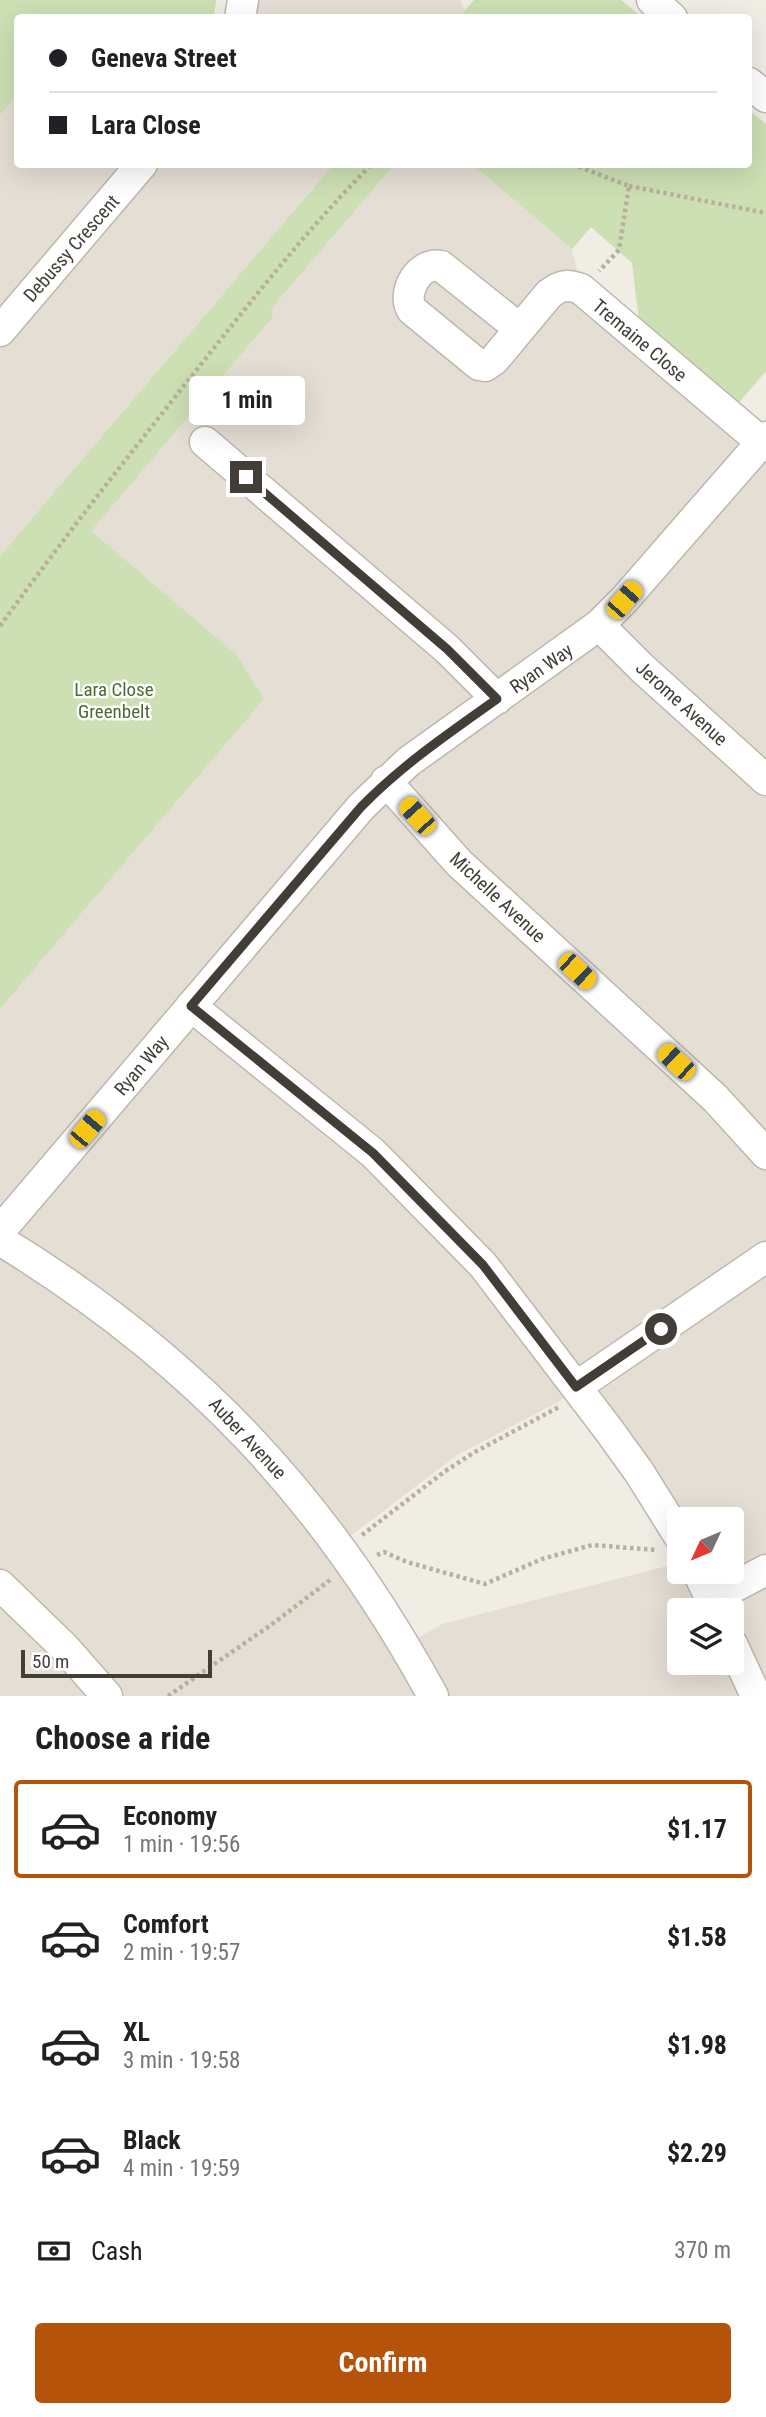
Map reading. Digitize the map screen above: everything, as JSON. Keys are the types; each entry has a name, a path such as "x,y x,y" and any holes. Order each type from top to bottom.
{"street":[{"path":"652,0 668,14"},
{"path":"752,85 766,97"},
{"name":"Debussy Crescent","path":"0,331 139,168"},
{"name":"Tremaine Close","path":"520,329 549,294 560,286 570,285 581,289 765,442"},
{"path":"205,442 447,649 497,699"},
{"name":"Ryan Way","path":"0,1231 386,781 599,625 765,442"},
{"name":"Jerome Avenue","path":"599,625 642,668 766,780"},
{"name":"Michelle Avenue","path":"386,781 459,863 715,1098 766,1154"},
{"path":"191,1006 373,1153 483,1265 569,1397 639,1472 667,1536"},
{"name":"Auber Avenue","path":"0,1240 103,1308 154,1348 249,1436 292,1485 348,1559 412,1657 433,1696"},
{"path":"569,1397 766,1257"},
{"path":"722,1598 766,1570"},
{"path":"0,1585 64,1647 107,1696"},
{"path":"744,1670 756,1696"}],"path":[{"path":"0,626 71,528 269,279 368,168"},
{"path":"582,168 629,186 766,213"},
{"path":"581,289 619,250 629,186"},
{"path":"168,1696 271,1625 444,1472 569,1397"},
{"path":"348,1559 384,1552 407,1562 485,1584 542,1559 592,1545 667,1543"}],"shaded area":[{"path":"245,0 460,0 465,10 462,14 243,14"},
{"path":"14,99 14,168 119,168 132,178 141,168 330,168 0,556 0,115"},
{"path":"391,168 477,168 572,249 581,288 766,445 766,1696 0,1696 0,1009 264,699 237,655 90,531 273,317 270,310","holes":["578,1388 670,1507 744,1507 744,1584 667,1584 667,1566 442,1624 405,1645 340,1544 457,1455 558,1402"]}],"green space":[{"path":"0,0 216,0 214,14 14,14 14,99 0,115"},
{"path":"474,0 621,0 638,14 462,14"},
{"path":"752,112 766,124 766,371 736,406 639,321 632,263 591,227 572,249 477,168 752,168"},
{"name":"Lara Close Greenbelt","path":"330,168 391,168 271,309 273,317 91,531 237,655 264,699 0,1009 0,556"}],"route":[{"path":"246,477 447,649 497,699 408,762 386,781 191,1006 373,1153 483,1265 576,1387 661,1329"}]}
